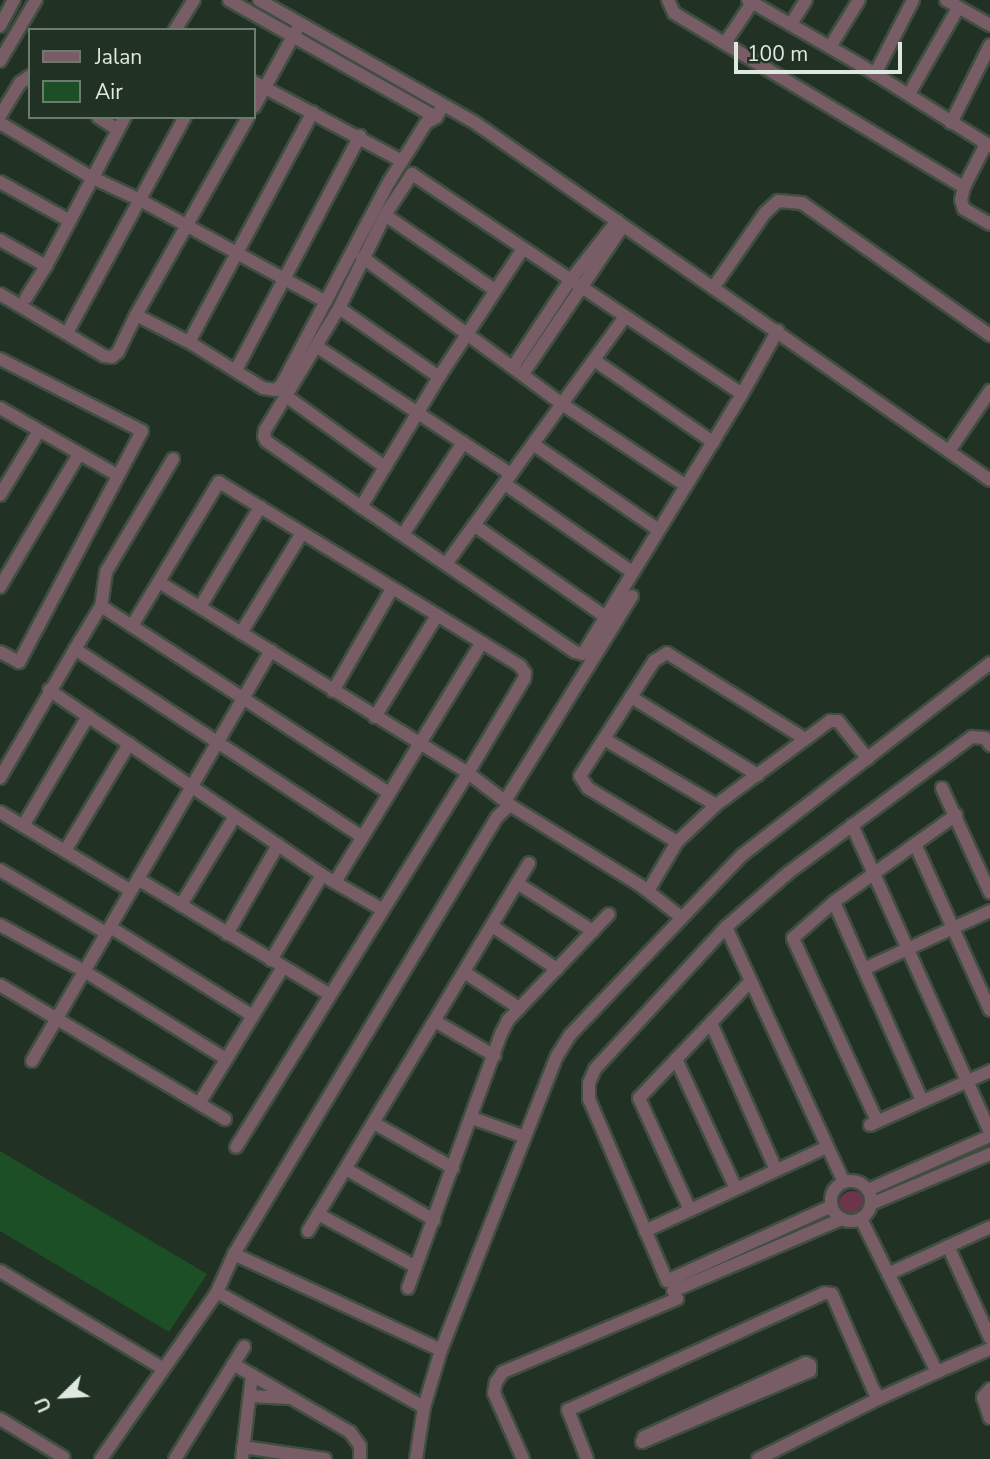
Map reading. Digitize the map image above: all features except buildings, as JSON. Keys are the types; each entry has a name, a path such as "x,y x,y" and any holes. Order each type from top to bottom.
{"street":[{"path":"0,26 14,0"},
{"path":"0,61 36,0"},
{"path":"177,28 194,0"},
{"path":"229,0 294,37 440,111 474,122 990,480"},
{"path":"259,0 440,111"},
{"path":"668,0 674,13 964,187"},
{"path":"791,24 806,0"},
{"path":"830,47 859,0"},
{"path":"875,74 913,0"},
{"path":"946,0 990,26"},
{"path":"725,43 751,1 909,94 988,145 964,187 961,200 964,209 990,223"},
{"path":"909,94 958,8"},
{"path":"300,23 294,37 259,85 402,160"},
{"path":"951,123 990,45"},
{"path":"0,116 20,83 28,77"},
{"path":"136,315 189,342 263,388 276,390 282,384 402,160 426,123 440,111"},
{"path":"189,342 313,112"},
{"path":"101,119 118,130"},
{"path":"26,298 46,266 124,119"},
{"path":"67,333 184,119"},
{"path":"0,294 104,356 112,357 118,352 136,315 247,119"},
{"path":"0,123 91,177 140,200 326,302"},
{"path":"236,370 360,136"},
{"path":"741,394 569,282 412,174 385,215 338,308 265,430 265,441 404,533 575,652 583,654 657,529 713,442 778,331"},
{"path":"0,182 70,220"},
{"path":"713,288 765,213 778,201 802,203 990,335"},
{"path":"385,215 495,290"},
{"path":"518,370 569,282 620,223"},
{"path":"518,370 582,290 620,223"},
{"path":"0,240 46,266"},
{"path":"361,507 466,332 522,250"},
{"path":"362,257 562,404 685,485"},
{"path":"338,308 439,377"},
{"path":"446,564 625,317"},
{"path":"316,346 463,443 632,572"},
{"path":"0,359 142,431 19,662 0,652"},
{"path":"594,360 713,442"},
{"path":"949,451 990,391"},
{"path":"286,396 385,467"},
{"path":"0,408 117,475"},
{"path":"0,495 39,431"},
{"path":"404,533 463,443"},
{"path":"533,444 657,529"},
{"path":"0,587 79,454"},
{"path":"0,778 49,690 101,606 106,572 173,459"},
{"path":"132,626 219,482 520,666 524,679 236,1147"},
{"path":"200,607 260,507"},
{"path":"474,524 606,617"},
{"path":"241,633 302,533"},
{"path":"159,582 420,746 468,773 508,803 648,891 681,917"},
{"path":"333,691 392,589"},
{"path":"101,1459 217,1292 234,1254 632,596"},
{"path":"101,606 389,793"},
{"path":"375,717 436,617"},
{"path":"335,882 481,644"},
{"path":"75,649 362,837"},
{"path":"32,1062 271,652"},
{"path":"677,842 583,782 580,776 654,661 667,653 805,739"},
{"path":"416,1459 424,1407 441,1350 557,1056 570,1035 742,855 990,663"},
{"path":"49,690 322,875 383,910"},
{"path":"631,697 758,775"},
{"path":"23,825 88,716"},
{"path":"648,891 677,842 716,805 830,721 838,721 868,759"},
{"path":"673,1290 589,1099 589,1083 595,1069 726,927 788,873 972,737 985,738 990,745"},
{"path":"604,738 716,805"},
{"path":"65,850 128,744"},
{"path":"942,788 990,893"},
{"path":"0,812 65,850 181,905 330,995"},
{"path":"956,815 834,902 793,938 874,1123 990,1071"},
{"path":"181,905 235,816"},
{"path":"852,825 990,1134 870,1197 861,1219 937,1373"},
{"path":"915,844 990,1010"},
{"path":"227,934 278,845"},
{"path":"307,1231 529,863"},
{"path":"0,870 253,1016"},
{"path":"271,960 322,875"},
{"path":"517,883 593,931"},
{"path":"834,902 922,1101"},
{"path":"864,969 990,911"},
{"path":"408,1288 501,1034 519,1008 609,914"},
{"path":"0,925 84,971 226,1059"},
{"path":"492,926 557,969"},
{"path":"726,927 844,1182"},
{"path":"200,1102 283,967"},
{"path":"464,972 519,1008"},
{"path":"690,1210 639,1098 751,981"},
{"path":"0,985 225,1119"},
{"path":"435,1021 495,1056"},
{"path":"711,1023 776,1171"},
{"path":"676,1059 736,1189"},
{"path":"472,1118 525,1137"},
{"path":"374,1123 453,1168"},
{"path":"645,1231 827,1147"},
{"path":"870,1197 990,1154"},
{"path":"346,1169 434,1220"},
{"path":"842,1219 832,1206 834,1191 844,1182 858,1182 870,1197"},
{"path":"523,1459 494,1394 496,1382 503,1372 673,1290 832,1206"},
{"path":"318,1214 416,1266"},
{"path":"673,1290 842,1219 861,1219"},
{"path":"888,1274 990,1227"},
{"path":"948,1246 990,1338"},
{"path":"234,1254 441,1350"},
{"path":"0,1270 162,1368"},
{"path":"217,1292 424,1407"},
{"path":"587,1459 568,1410 825,1293 832,1294 874,1391 880,1398"},
{"path":"175,1459 244,1346"},
{"path":"758,1459 880,1398 990,1349"},
{"path":"806,1363 811,1366 810,1371 642,1442 643,1437 723,1401 806,1363"},
{"path":"233,1364 350,1432 360,1446 360,1459"},
{"path":"252,1375 242,1453 325,1459"},
{"path":"990,1389 983,1397 990,1418"},
{"path":"250,1396 291,1398"},
{"path":"0,1419 63,1457"}],"shaded area":[{"path":"852,1191 861,1195 865,1204 861,1213 852,1217 843,1213 839,1204 843,1195"}],"water":[{"path":"0,1151 207,1274 169,1332 0,1231"}]}
